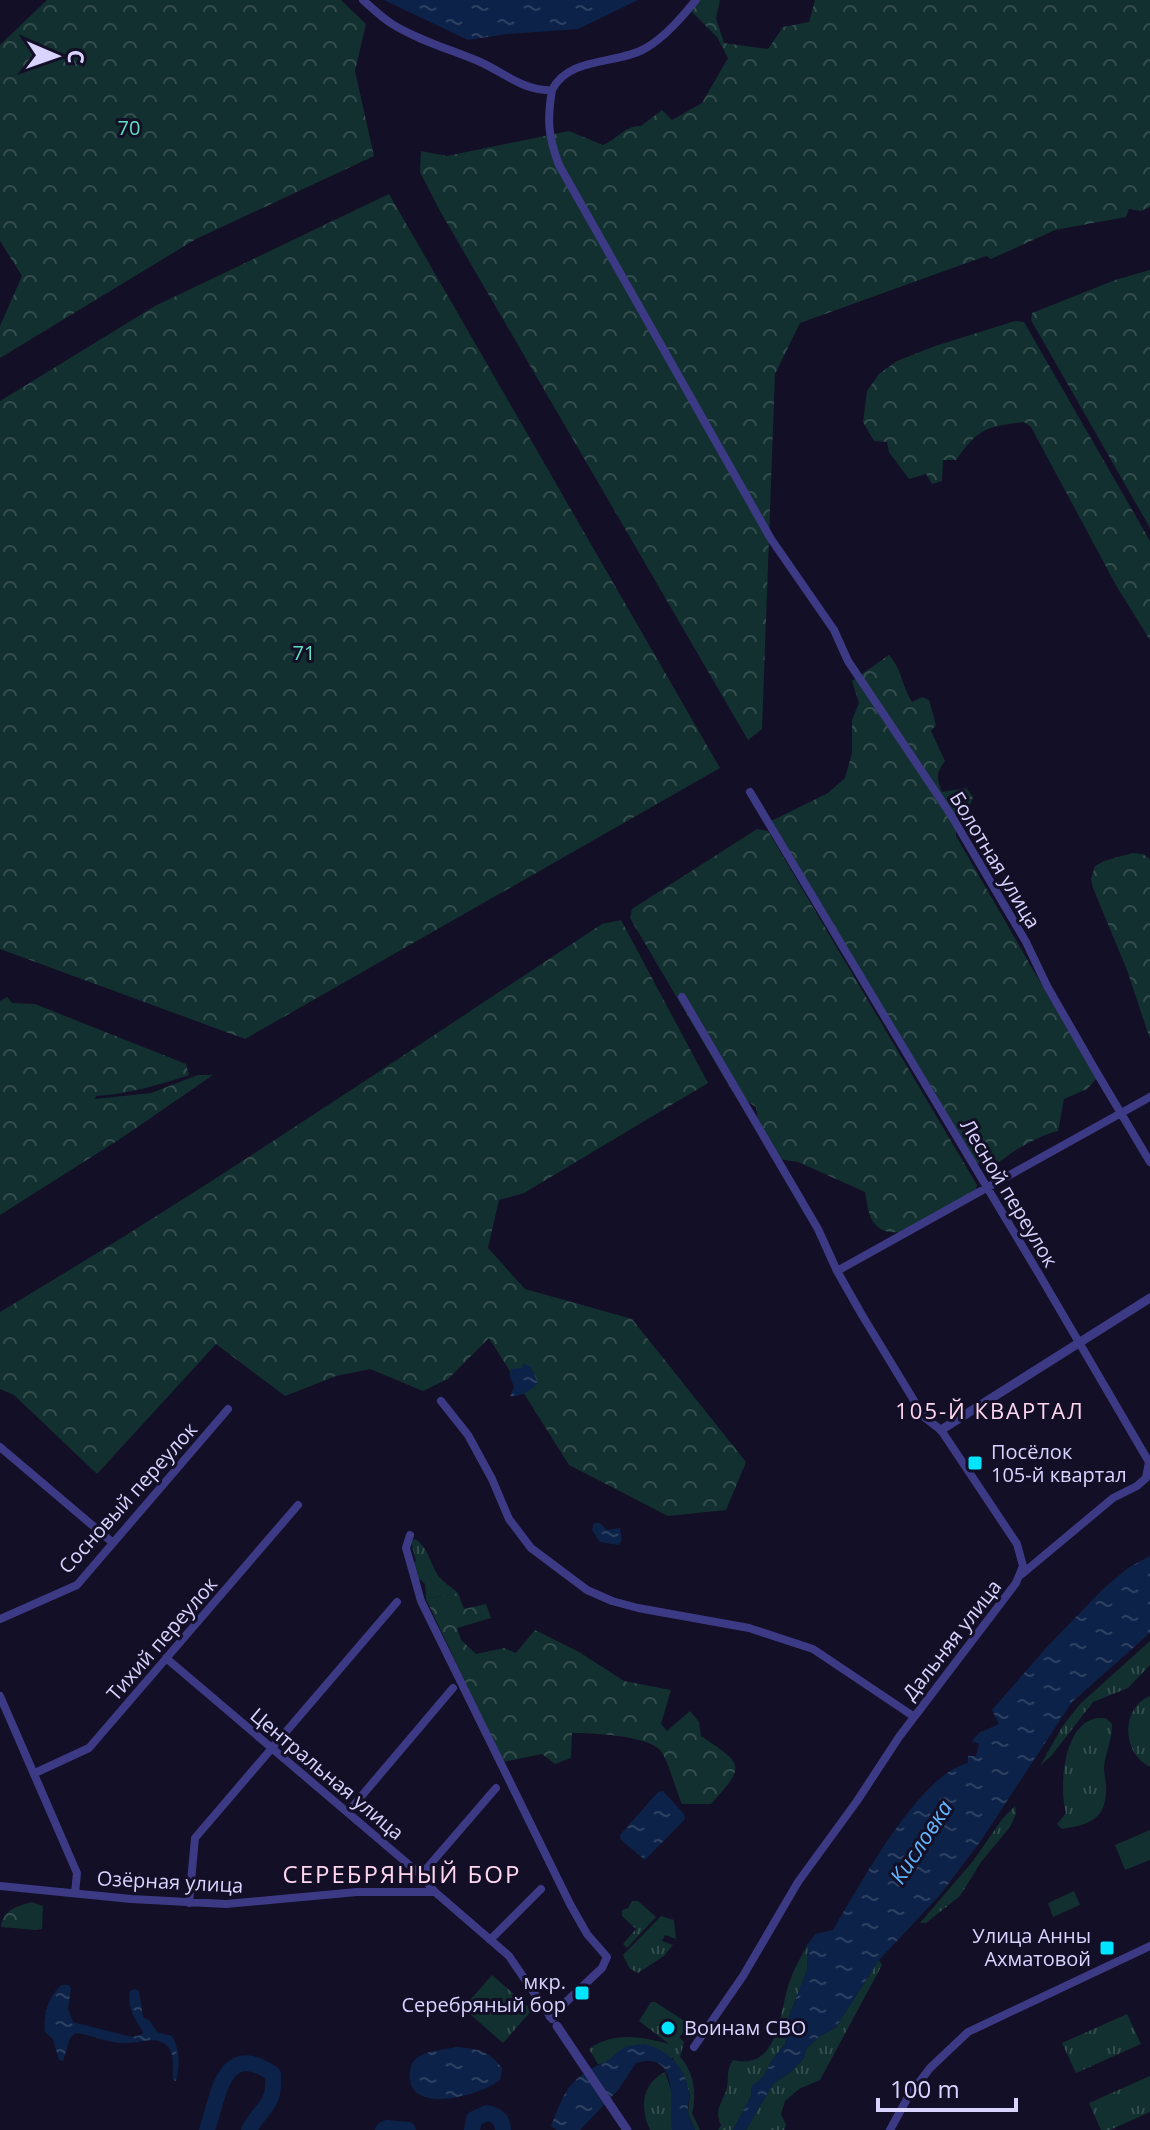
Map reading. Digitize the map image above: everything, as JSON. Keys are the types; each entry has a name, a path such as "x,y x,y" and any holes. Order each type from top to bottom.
{"street":[{"path":"363,0 405,31 541,90 552,90 556,81 567,73 592,63 629,56 649,46 696,0"},
{"name":"Болотная улица","path":"552,90 547,118 550,143 559,165 771,539 834,630 848,661 951,815 1150,1162"},
{"name":"Лесной переулок","path":"750,792 1149,1462 1146,1478 1137,1486 1113,1498 1021,1575"},
{"name":"Дальняя улица","path":"682,997 818,1229 837,1271 924,1417 941,1430 1017,1544 1023,1566 1021,1575 913,1716 798,1882 743,1976 694,2047"},
{"path":"837,1271 1150,1097"},
{"path":"941,1430 1150,1298"},
{"path":"441,1401 468,1435 516,1529 531,1548 587,1590 638,1608 749,1628 813,1649 913,1716"},
{"name":"Сосновый переулок","path":"0,1619 77,1585 228,1409"},
{"path":"0,1447 112,1542"},
{"name":"Тихий переулок","path":"35,1773 89,1748 298,1505"},
{"path":"410,1535 406,1548 421,1601 570,1904 587,1934 605,1953 605,1965 550,2017"},
{"path":"189,1903 195,1838 397,1602"},
{"name":"Центральная улица","path":"166,1658 421,1875 435,1892 519,1968 557,2026"},
{"path":"348,1812 453,1688"},
{"path":"0,1696 77,1873 75,1893"},
{"path":"421,1875 496,1788"},
{"name":"Озёрная улица","path":"0,1886 226,1904 357,1892 435,1892"},
{"path":"490,1940 541,1889"},
{"path":"890,2130 908,2097 930,2068 968,2032 1150,1946"},
{"path":"557,2026 627,2130"}],"green space":[{"name":"70","path":"47,0 341,0 366,24 355,71 374,156 196,239 0,358 0,326 22,276 0,241 0,45"},
{"path":"691,0 720,0 716,18 724,43 768,49 783,27 809,22 815,0 1150,0 1150,207 1141,211 1129,209 1126,217 1055,230 991,259 986,256 800,323 775,374 762,729 748,740 420,172 421,151 447,156 569,131 603,145 626,130 641,126 662,110 672,120 702,103 728,58 717,37 689,9"},
{"name":"71","path":"389,194 720,768 245,1039 0,949 0,401 155,306"},
{"path":"1150,270 1150,528 1031,320 1032,313 1115,280"},
{"path":"1015,321 1024,322 1150,541 1150,640 1117,587 1031,427 1024,422 991,428 977,435 956,460 943,460 942,481 932,484 926,474 909,479 889,452 887,442 874,441 863,422 867,391 879,374 897,361"},
{"path":"889,655 912,702 922,697 929,700 936,725 931,731 945,761 938,776 942,792 966,788 973,797 969,808 956,814 956,836 1096,1079 1087,1089 1064,1099 1058,1131 987,1166 975,1162 771,821 828,793 845,778 852,753 852,720 859,703 852,681"},
{"path":"757,829 768,831 977,1185 973,1199 924,1226 895,1232 883,1230 872,1220 865,1192 798,1162 778,1159 759,1132 756,1107 732,1091 630,918 632,909"},
{"path":"1132,853 1143,854 1150,859 1150,1039 1091,879 1095,866"},
{"path":"621,920 708,1083 524,1193 499,1200 488,1248 525,1289 632,1319 746,1462 726,1510 668,1516 569,1465 489,1338 448,1379 423,1391 370,1369 336,1376 285,1396 216,1344 97,1474 14,1395 0,1389 0,1312 228,1170 602,924"},
{"path":"7,997 12,1003 35,1004 186,1064 189,1075 155,1086 96,1096 95,1099 151,1093 198,1075 213,1075 0,1215 0,1001"},
{"path":"415,1539 426,1550 439,1577 458,1593 426,1599 425,1584 421,1580 416,1581 412,1563 416,1561 411,1542"},
{"path":"458,1593 464,1609 486,1604 491,1618 457,1628 461,1640 476,1654 504,1648 516,1653 535,1630 579,1652 624,1681 671,1690 661,1724 667,1731 690,1711 699,1722 701,1736 732,1760 735,1773 730,1781 711,1804 682,1804 660,1750 643,1741 605,1734 572,1733 571,1758 555,1764 542,1754 503,1762 426,1599"},
{"path":"1150,1641 1150,1665 1128,1688 1093,1702 1040,1766 1062,1727 1080,1704"},
{"path":"1150,1696 1150,1767 1134,1752 1128,1731 1133,1710"},
{"path":"1095,1718 1106,1718 1112,1729 1104,1768 1106,1798 1103,1806 1100,1813 1088,1822 1062,1829 1057,1824 1066,1813 1063,1789 1069,1746 1083,1725"},
{"path":"1015,1806 1016,1814 1010,1827 981,1862 960,1896 926,1923 920,1923 973,1861"},
{"path":"1150,1830 1150,1860 1125,1870 1115,1845"},
{"path":"1074,1891 1080,1905 1053,1917 1048,1903"},
{"path":"632,1901 638,1901 656,1917 627,1948 623,1944 636,1929 622,1916 622,1910 628,1908"},
{"path":"32,1902 43,1906 42,1929 1,1927 8,1913"},
{"path":"661,1916 674,1920 676,1939 665,1935 662,1941 673,1945 664,1956 638,1973 630,1969 623,1955"},
{"path":"808,1944 807,1970 790,2014 785,2044 764,2076 752,2086 751,2096 733,2130 718,2130 721,2125 719,2109 731,2064 733,2060 749,2061 769,2047 791,1978"},
{"path":"879,1960 882,1965 820,2080 799,2089 785,2101 781,2114 786,2125 784,2130 746,2130 773,2084 792,2071 804,2058 806,2049 819,2037 836,2027"},
{"path":"492,1975 532,2010 503,2043 463,2008"},
{"path":"651,2002 686,2022 685,2031 679,2037 684,2042 680,2057 691,2076 694,2091 692,2113 700,2130 695,2130 688,2113 690,2094 673,2058 598,2064 589,2049 618,2038 669,2044 639,2021"},
{"path":"1127,2014 1141,2044 1076,2073 1062,2043"},
{"path":"665,2072 672,2093 672,2130 650,2130 645,2097 651,2083"},
{"path":"1150,2076 1150,2112 1110,2130 1101,2130 1089,2103"}],"water":[{"path":"384,0 638,0 578,29 468,40"},
{"path":"523,1363 531,1367 538,1383 525,1393 510,1396 514,1387 510,1372 522,1368"},
{"path":"594,1523 600,1523 607,1530 620,1528 622,1540 619,1545 600,1542 592,1530"},
{"path":"1150,1556 1150,1633 1072,1702 982,1839 940,1895 879,1960 836,2027 819,2037 806,2049 804,2058 792,2071 773,2084 746,2130 733,2130 751,2096 752,2086 764,2076 785,2044 790,2014 807,1970 808,1944 815,1934 833,1930 874,1861 929,1788 949,1772 968,1763 968,1756 976,1756 979,1744 972,1741 979,1733 999,1724 992,1710 1046,1648 1103,1589 1128,1568"},
{"path":"663,1791 685,1819 645,1860 621,1840 620,1835 658,1792"},
{"path":"61,1985 71,1988 68,2009 73,2022 132,2037 143,2032 130,2003 130,1991 139,1991 143,2017 157,2032 172,2036 175,2041 178,2058 176,2081 173,2080 171,2051 160,2041 119,2043 75,2033 70,2038 63,2061 59,2060 53,2039 45,2032 45,2025 50,2001"},
{"path":"644,2044 661,2050 680,2068 687,2084 688,2112 695,2130 672,2130 667,2072 651,2061 636,2063 619,2089 580,2130 557,2130 551,2126 565,2094 576,2080 623,2048"},
{"path":"456,2047 477,2050 492,2057 502,2068 500,2080 476,2092 444,2099 418,2094 411,2085 410,2071 414,2060 428,2052"}],"waterway":[{"name":"Кисловка","path":"207,2130 226,2076 243,2063 256,2065 273,2074 270,2100 249,2130"},
{"name":"Кисловка","path":"472,2130 474,2119 487,2113 499,2118 503,2130"},
{"name":"Кисловка","path":"383,2130 408,2130"}],"place":[{"name":"Посёлок 105-й квартал","path":"975,1463"},
{"name":"Улица Анны Ахматовой","path":"1107,1948"},
{"name":"мкр. Серебряный бор","path":"582,1993"},
{"name":"Воинам СВО","path":"668,2028"}],"district":[{"name":"105-Й КВАРТАЛ","path":"990,1411"},
{"name":"СЕРЕБРЯНЫЙ БОР","path":"402,1875"}]}
